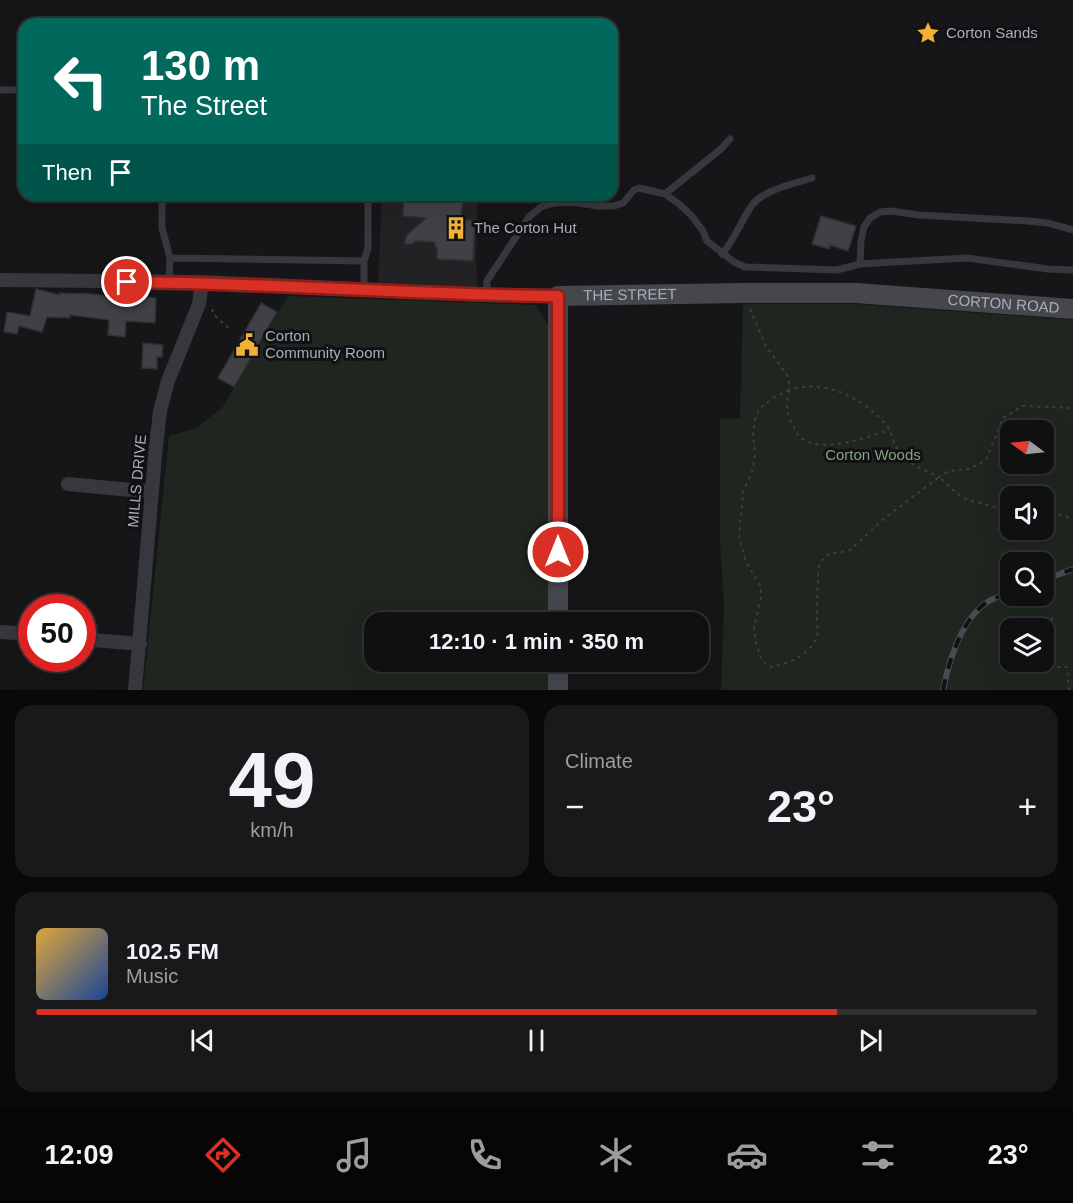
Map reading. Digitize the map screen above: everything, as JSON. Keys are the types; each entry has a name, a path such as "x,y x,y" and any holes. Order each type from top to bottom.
{"main road":[{"name":"THE STREET","path":"558,296 856,293 934,299"},
{"path":"558,296 558,612"},
{"name":"CORTON ROAD","path":"934,299 1073,309"},
{"path":"558,672 558,690"}],"street":[{"name":"THE STREET","path":"0,280 202,282 486,295 558,296"},
{"name":"MILLS DRIVE","path":"135,690 160,411 168,381 199,304 202,282"},
{"path":"68,484 152,492"},
{"path":"0,632 18,633"},
{"path":"96,640 140,644"}],"lane":[{"path":"0,90 18,90"},
{"path":"665,194 721,149 730,139"},
{"path":"722,254 730,245 753,204 771,191 812,178"},
{"path":"486,295 487,281 530,217 541,207 554,203 572,202 614,206 623,202 633,190 639,188 665,194 691,215 703,231 707,241 722,254 745,267 837,270 860,264 967,258 1030,267 1073,270"},
{"path":"162,201 162,228 170,258 169,282"},
{"path":"364,290 364,261 368,248 368,201"},
{"path":"860,264 864,226 870,218 880,212 1028,221 1048,223 1073,230"},
{"path":"170,258 364,261"}],"path":[{"path":"741,293 766,346 789,378 786,405 792,425 801,438 815,444 840,443 857,441 890,429"},
{"path":"211,305 214,315 231,330"},
{"path":"1000,510 963,498 939,477 908,460 895,446 890,429 860,402 841,391 810,386 789,390 777,396 760,408 755,419 753,434 755,455 752,472 743,492 739,538 746,562 761,587 754,627 760,656 766,665 771,667 796,660 813,644 818,633 819,566 824,557 850,550 899,507 939,477 949,471 969,469 986,460 1003,418 1023,406 1073,408"},
{"path":"1054,516 1073,518"},
{"path":"1052,617 1055,667 1067,667 1069,690"}],"shaded area":[{"path":"382,201 478,201 476,260 478,289 378,284"}],"green space":[{"path":"288,296 536,305 548,325 550,612 364,612 364,672 550,672 551,690 143,690 169,436 196,428 222,408"},
{"name":"Corton Woods","path":"743,304 855,304 1073,320 1073,690 721,690 724,604 720,542 720,418 740,419"}],"building":[{"name":"The Corton Hut","path":"404,201 463,201 461,220 475,220 473,261 437,259 435,242 415,241 413,244 405,244 406,236 426,218 403,216"},
{"path":"821,216 856,226 848,251 830,245 829,249 812,244"},
{"path":"36,289 60,295 60,293 81,293 156,298 155,323 126,321 125,337 108,335 109,320 70,315 70,318 47,317 42,332 19,326 17,334 4,332 7,312 30,316"},
{"name":"Corton Community Room","path":"261,303 277,312 234,387 218,378"},
{"path":"143,343 163,345 162,357 157,357 157,369 142,368"}],"railway":[{"path":"1054,576 1073,569"},
{"path":"943,690 953,653 964,629 980,608 1000,596"}],"place":[{"name":"Corton Sands","path":"928,33"},
{"name":"The Corton Hut","path":"456,228"},
{"name":"Corton Community Room","path":"247,345"}],"route":[{"path":"127,282 202,282 486,295 558,296 558,552"}]}
